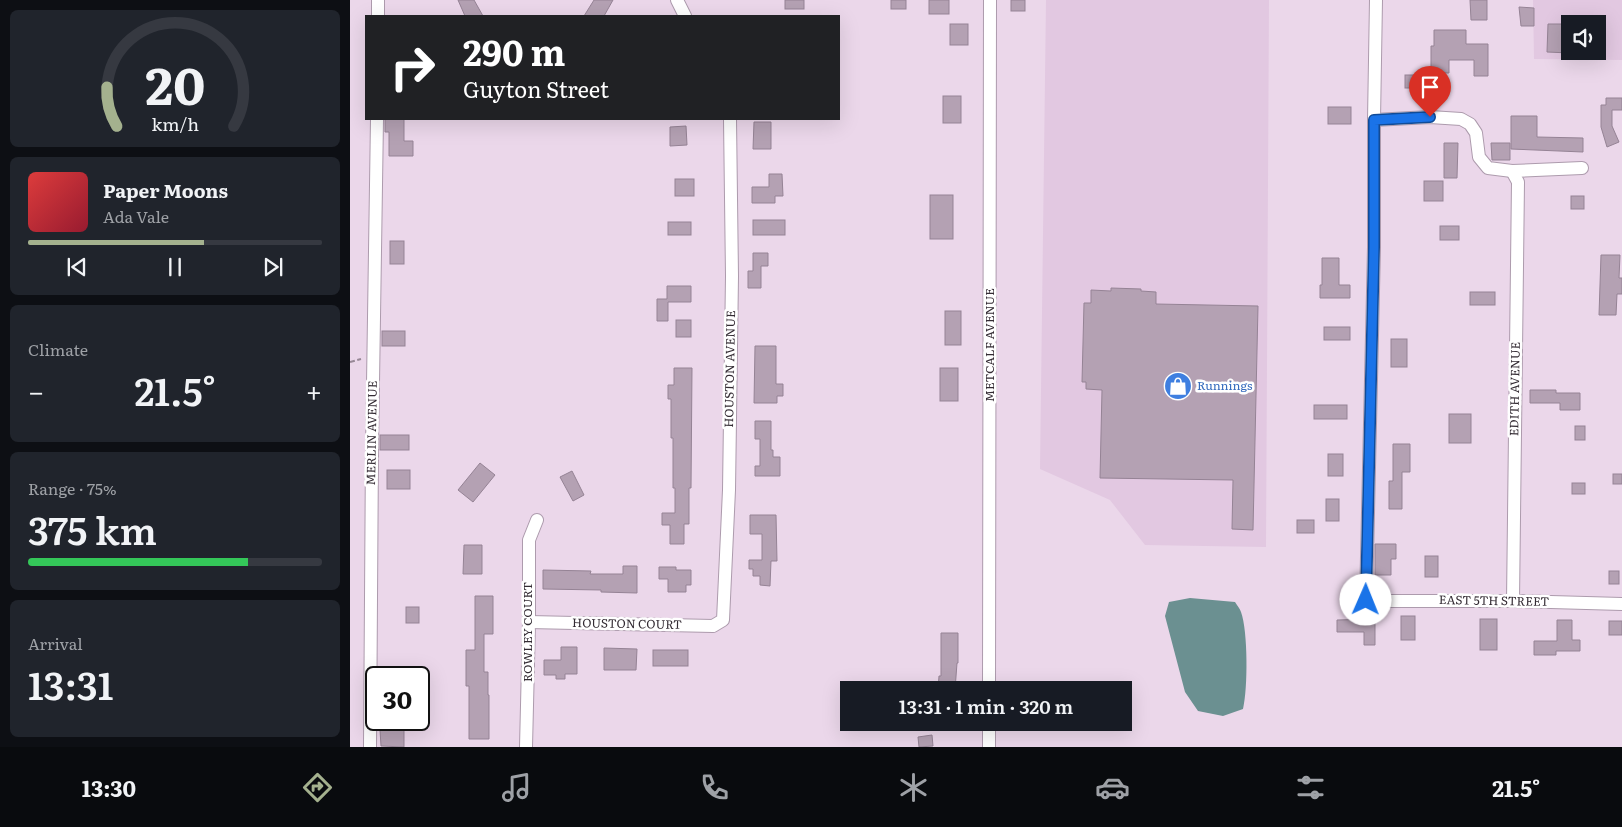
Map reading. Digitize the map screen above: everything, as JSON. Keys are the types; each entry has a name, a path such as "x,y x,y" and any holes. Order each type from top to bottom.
{"street":[{"path":"378,0 378,15"},
{"path":"677,0 684,15"},
{"name":"METCALF AVENUE","path":"989,681 990,0"},
{"path":"1376,0 1374,120 1430,117 1461,119 1470,124 1476,133 1479,157 1488,168 1515,175 1582,168"},
{"name":"MERLIN AVENUE","path":"370,747 377,120"},
{"name":"HOUSTON AVENUE","path":"723,620 729,490 732,276 730,120"},
{"name":"EAST 5TH STREET","path":"1374,120 1374,256 1366,600 1622,604"},
{"name":"EDITH AVENUE","path":"1513,601 1518,182 1515,175"},
{"name":"ROWLEY COURT","path":"526,747 529,540 537,520"},
{"name":"HOUSTON COURT","path":"529,622 713,626 723,620"},
{"path":"989,731 989,747"}],"shaded area":[{"path":"1046,0 1269,0 1266,547 1145,545 1110,500 1040,469"},
{"path":"1533,0 1622,0 1622,60 1606,60 1606,15 1561,15 1561,59 1534,59"},
{"path":"1190,598 1235,602 1241,611 1245,632 1246,660 1246,688 1243,709 1223,716 1198,711 1185,692 1165,616 1169,602"}],"building":[{"path":"458,0 474,0 482,15 465,15"},
{"path":"594,0 613,0 605,15 585,15"},
{"path":"785,0 804,0 804,9 785,9"},
{"path":"891,0 906,0 906,9 891,9"},
{"path":"929,0 949,0 949,14 929,14"},
{"path":"1011,0 1025,0 1025,11 1011,11"},
{"path":"1470,0 1487,0 1487,20 1471,20"},
{"path":"1519,7 1534,8 1534,26 1521,26"},
{"path":"950,24 968,24 968,45 950,45"},
{"path":"1548,24 1561,24 1561,53 1547,52"},
{"path":"1434,30 1466,30 1466,44 1488,44 1488,76 1474,76 1474,60 1449,60 1449,73 1431,73 1431,46 1434,46"},
{"path":"1405,75 1431,75 1431,88 1405,88"},
{"path":"943,96 961,96 961,123 943,123"},
{"path":"1606,98 1622,98 1622,110 1612,110 1612,126 1619,142 1607,147 1601,127 1601,105 1606,105"},
{"path":"1328,107 1351,107 1351,124 1328,124"},
{"path":"1511,116 1537,116 1537,137 1583,138 1583,152 1511,149"},
{"path":"385,120 404,120 404,141 413,141 413,156 389,156 389,132 385,132"},
{"path":"754,122 771,122 771,149 753,149"},
{"path":"686,126 687,145 670,146 670,127"},
{"path":"1444,143 1458,143 1457,178 1444,178"},
{"path":"1491,143 1510,143 1510,160 1492,160"},
{"path":"769,174 782,174 783,196 775,196 775,203 752,203 752,187 769,187"},
{"path":"675,179 694,179 694,196 675,196"},
{"path":"1424,181 1443,181 1443,201 1424,201"},
{"path":"930,195 953,195 953,239 930,239"},
{"path":"1571,196 1584,196 1584,209 1571,209"},
{"path":"753,220 785,220 785,235 753,235"},
{"path":"668,222 691,222 691,235 668,235"},
{"path":"1440,226 1459,226 1459,240 1440,240"},
{"path":"390,241 404,241 404,264 390,264"},
{"path":"753,253 768,253 768,266 761,266 761,288 748,288 748,271 753,271"},
{"path":"1601,255 1620,255 1619,278 1622,278 1622,294 1617,294 1616,315 1599,315"},
{"path":"1322,258 1339,258 1339,285 1350,285 1350,298 1320,298"},
{"path":"667,286 691,286 691,302 668,302 668,321 657,321 657,299 667,299"},
{"path":"1111,288 1141,289 1141,291 1156,292 1156,304 1258,306 1253,530 1232,529 1233,480 1100,478 1102,390 1086,389 1086,382 1082,382 1084,303 1091,303 1091,290 1111,291"},
{"path":"1470,292 1495,292 1495,305 1470,305"},
{"path":"945,311 961,311 961,345 945,345"},
{"path":"676,320 691,320 691,337 676,337"},
{"path":"1324,327 1350,327 1350,340 1324,340"},
{"path":"382,331 405,331 405,346 382,346"},
{"path":"1391,339 1407,339 1407,367 1391,367"},
{"path":"755,346 776,346 776,384 783,384 783,396 777,396 777,403 754,403"},
{"path":"674,368 692,368 691,488 689,488 689,524 684,524 684,544 670,544 670,525 662,525 662,513 675,513 671,399 668,399 668,385 674,385"},
{"path":"940,368 958,368 958,401 940,401"},
{"path":"1530,390 1556,390 1556,393 1580,393 1580,410 1560,410 1560,403 1530,403"},
{"path":"1314,405 1347,405 1347,419 1314,419"},
{"path":"1449,414 1471,414 1471,443 1449,443"},
{"path":"755,421 771,421 771,450 773,450 773,457 780,457 780,476 755,476 755,466 760,466 760,439 755,439"},
{"path":"1575,426 1585,426 1585,440 1575,440"},
{"path":"380,435 409,435 409,450 380,450"},
{"path":"1393,444 1410,444 1410,472 1402,472 1402,509 1389,509 1389,481 1393,481"},
{"path":"1328,454 1343,454 1343,476 1328,476"},
{"path":"480,463 495,475 473,502 458,490"},
{"path":"387,470 410,470 410,489 387,489"},
{"path":"572,471 584,495 573,501 560,477"},
{"path":"1613,474 1622,474 1622,484 1613,484"},
{"path":"1572,483 1585,483 1585,494 1572,494"},
{"path":"1326,499 1339,499 1339,521 1326,521"},
{"path":"750,515 776,515 777,561 771,561 770,586 760,585 760,576 753,576 753,569 749,569 749,560 762,560 762,534 750,534"},
{"path":"1297,520 1314,520 1314,533 1297,533"},
{"path":"1375,544 1396,544 1396,559 1391,559 1391,575 1375,575"},
{"path":"464,545 482,545 482,574 463,574"},
{"path":"1425,556 1438,556 1438,577 1425,577"},
{"path":"623,566 637,566 637,593 543,589 543,570 591,571 590,574 623,574"},
{"path":"659,567 676,567 676,570 691,570 691,585 686,585 686,592 668,592 668,579 659,579"},
{"path":"1609,571 1619,571 1619,584 1609,584"},
{"path":"475,596 493,596 493,634 484,634 484,672 488,672 489,739 469,739 469,686 466,686 466,650 475,650"},
{"path":"406,607 419,607 419,623 406,623"},
{"path":"1401,616 1415,616 1415,640 1401,640"},
{"path":"1375,619 1375,645 1364,645 1364,632 1337,632 1337,620"},
{"path":"1480,619 1497,619 1497,650 1480,650"},
{"path":"1557,620 1572,620 1572,640 1580,640 1580,651 1556,651 1556,655 1534,655 1534,641 1557,641"},
{"path":"1609,621 1622,621 1622,635 1609,635"},
{"path":"941,633 958,633 956,681 939,681 939,676 941,676"},
{"path":"561,647 577,647 577,674 565,674 565,679 556,679 556,675 544,675 544,660 561,660"},
{"path":"604,648 637,649 636,670 604,670"},
{"path":"653,650 688,650 688,666 653,666"},
{"path":"380,731 404,731 404,747 381,746"},
{"path":"932,735 933,746 919,747 918,737"}],"place":[{"name":"Runnings","path":"1178,386"}],"route":[{"path":"1366,600 1374,247 1374,120 1430,117"}]}
